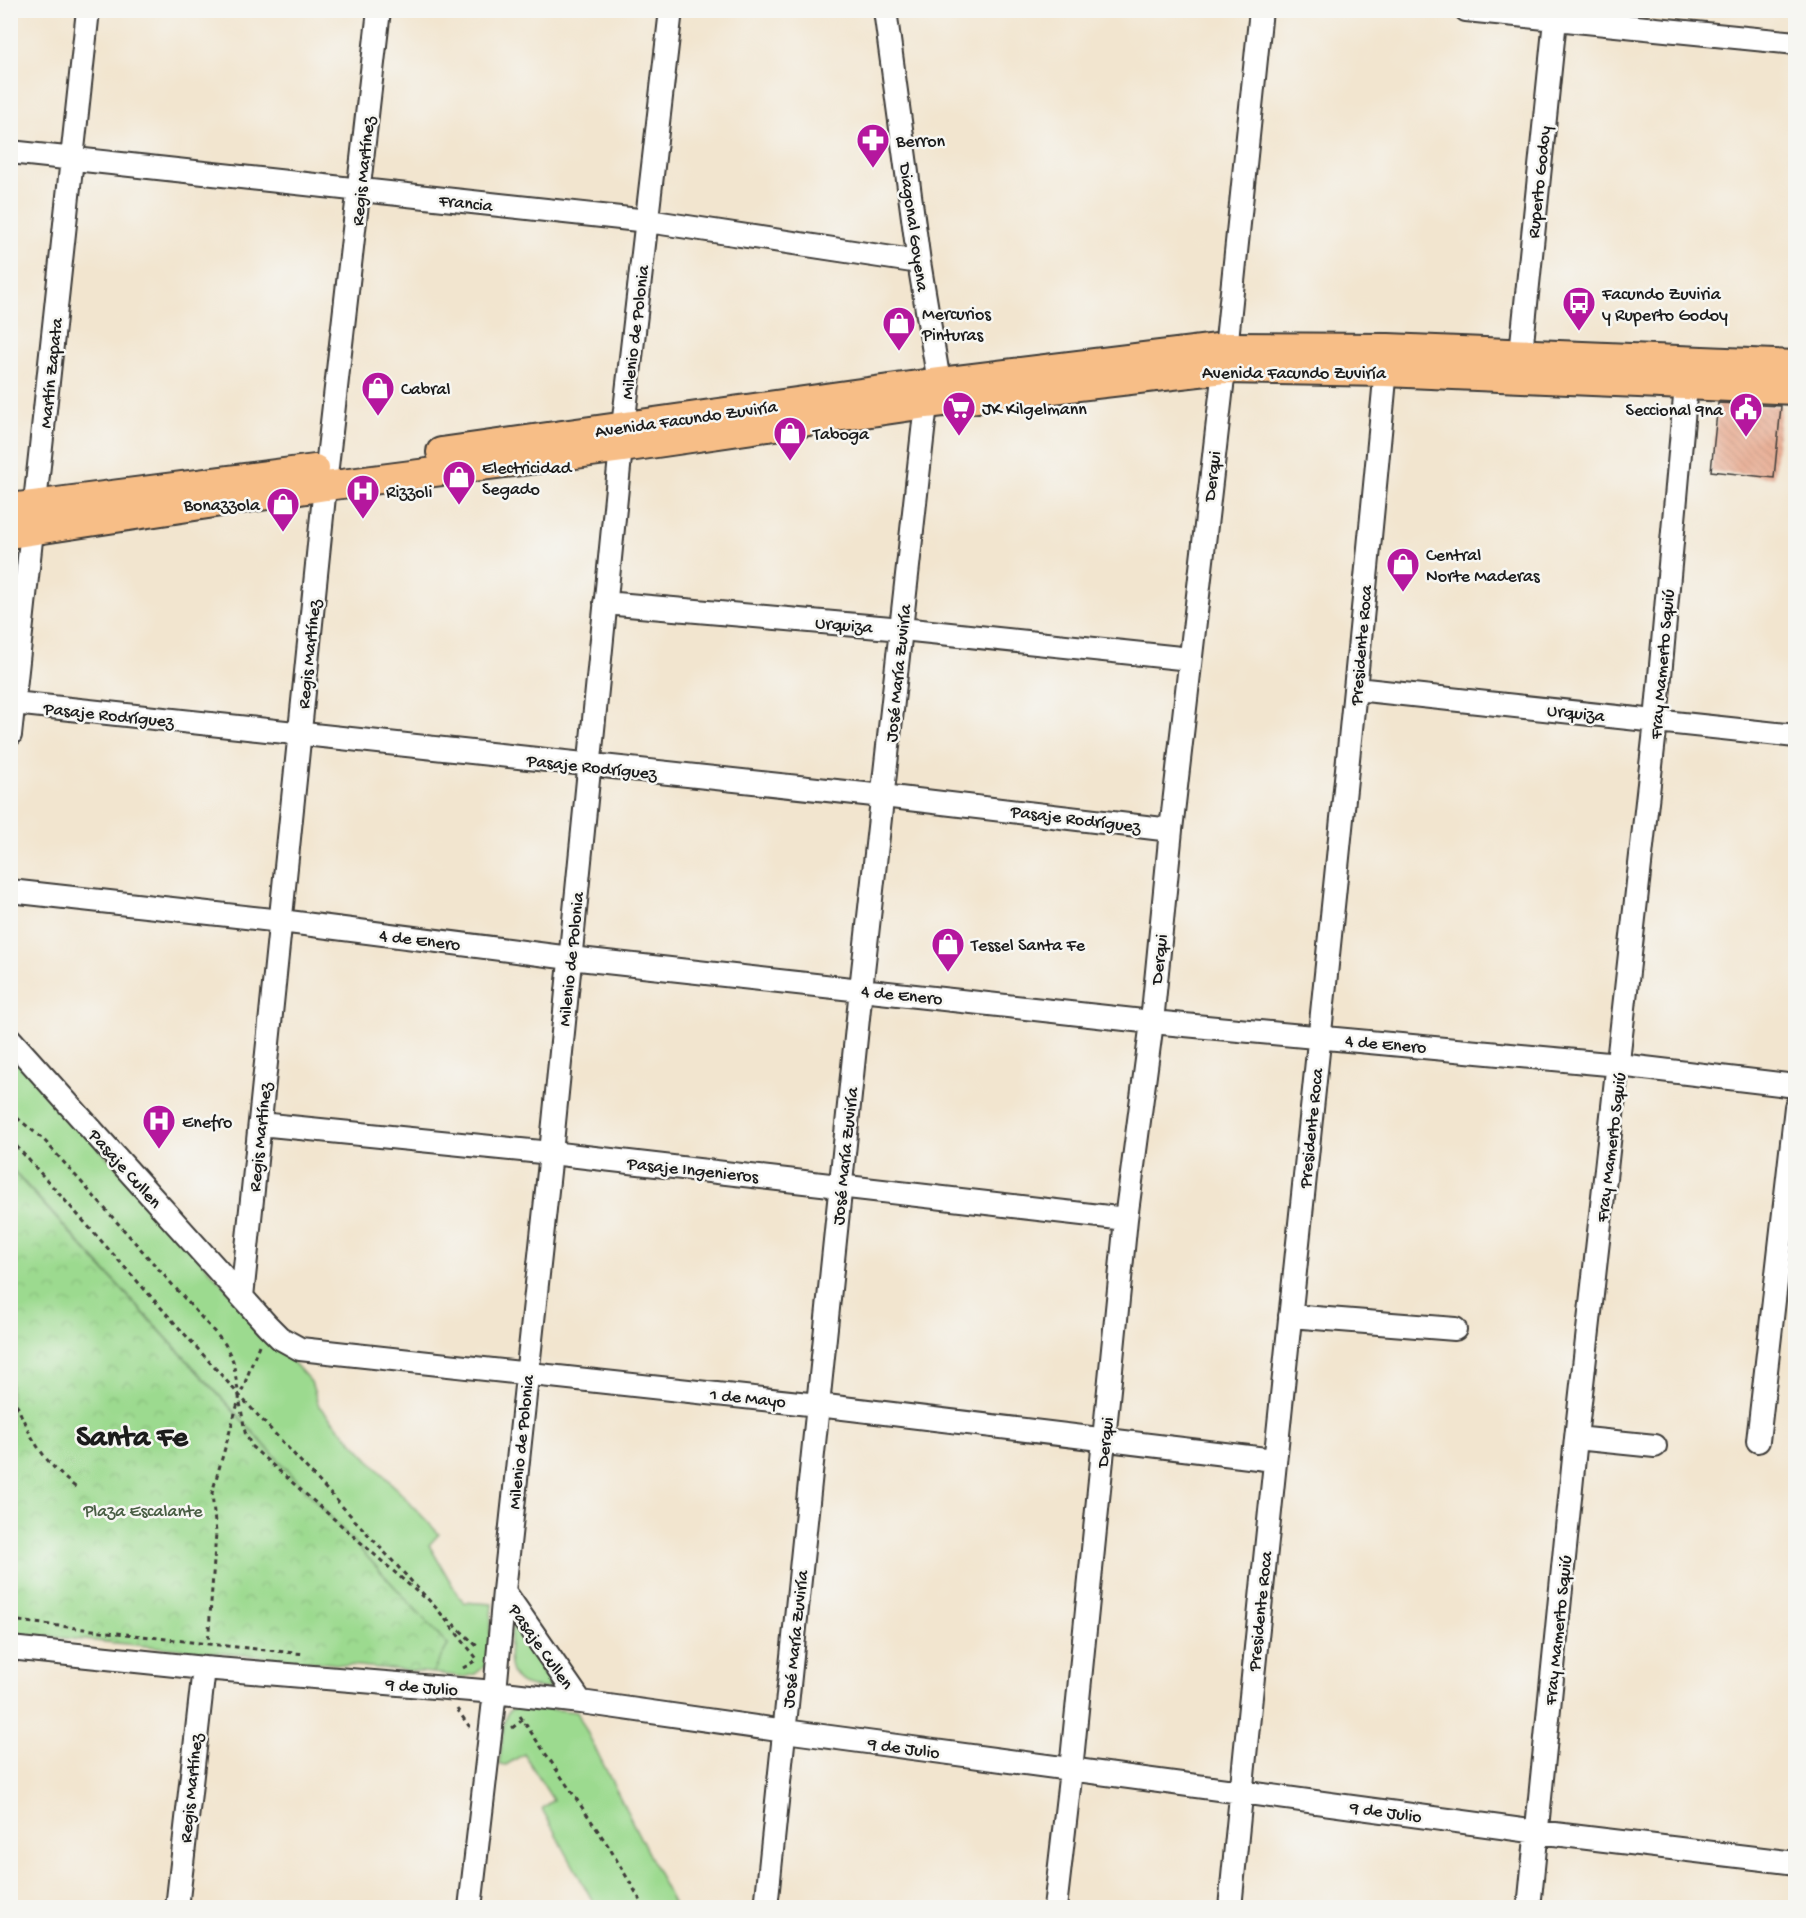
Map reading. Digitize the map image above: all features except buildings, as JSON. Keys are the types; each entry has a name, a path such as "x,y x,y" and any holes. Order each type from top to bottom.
{"main road":[{"name":"Avenida Facundo Zuviría","path":"23,520 933,393 1225,358 1386,360 1521,353 1796,365"},
{"name":"Avenida Facundo Zuviría","path":"1386,360 1686,386 1796,390"}],"street":[{"name":"Martín Zapata","path":"10,735 14,703 23,520 73,159 88,10"},
{"name":"Regis Martínez","path":"242,1298 326,477 379,10"},
{"name":"Milenio de Polonia","path":"470,1908 498,1690 488,1649 504,1591 551,1153 622,437 671,10"},
{"name":"Diagonal Goyena","path":"885,10 920,262 933,393"},
{"name":"Derqui","path":"1055,1908 1126,1219 1152,1022 1261,10"},
{"path":"1466,10 1555,15 1796,43"},
{"name":"Ruperto Godoy","path":"1521,353 1555,15"},
{"name":"Francia","path":"10,152 648,221 920,262"},
{"name":"Presidente Roca","path":"1230,1908 1274,1460 1356,689 1386,360"},
{"name":"Fray Mamerto Squiú","path":"1529,1908 1576,1438 1656,721 1686,386"},
{"name":"José María Zuviría","path":"766,1908 861,989 902,629 933,393"},
{"name":"Urquiza","path":"605,603 902,629 1190,659"},
{"name":"Urquiza","path":"1356,689 1796,736"},
{"name":"Pasaje Rodríguez","path":"14,703 883,796 1171,830"},
{"name":"4 de Enero","path":"10,891 281,921 570,958 1152,1022 1619,1065 1796,1086"},
{"name":"Pasaje Cullen","path":"10,1040 242,1298"},
{"path":"1758,1441 1796,1107"},
{"name":"Pasaje Ingenieros","path":"260,1124 551,1153 1126,1219"},
{"name":"1 de Mayo","path":"242,1298 280,1338 308,1351 818,1405 1274,1460"},
{"path":"1290,1316 1455,1329"},
{"path":"1576,1438 1655,1446"},
{"name":"Pasaje Cullen","path":"504,1591 580,1702"},
{"name":"9 de Julio","path":"10,1648 204,1668 498,1690 1071,1770 1538,1832 1796,1863"},
{"name":"Regis Martínez","path":"177,1908 204,1668"}],"path":[{"path":"10,1112 44,1140 225,1344 233,1361 245,1432 252,1447 438,1610 488,1649"},
{"path":"10,1139 240,1396 438,1610 478,1659 609,1847 645,1908"},
{"path":"208,1644 216,1533 212,1493 240,1396 267,1325"},
{"path":"10,1387 25,1426 51,1466 78,1489"},
{"path":"10,1620 311,1654"},
{"path":"479,1637 488,1649"},
{"path":"460,1670 478,1659 488,1649"}],"green space":[{"path":"11,1051 311,1382 319,1406 439,1534 429,1545 464,1602 492,1604 488,1656 485,1666 475,1674 464,1677 432,1673 448,1645 11,1168"},
{"name":"Plaza Escalante","path":"10,1168 448,1645 432,1673 11,1633"},
{"path":"513,1621 562,1689 525,1685 513,1674 509,1656"},
{"path":"522,1706 577,1712 675,1907 596,1907 542,1809 553,1800 524,1754 506,1765 499,1764 505,1718 511,1710"}],"place":[{"name":"Berron","path":"873,169"},
{"name":"Facundo Zuviria y Ruperto Godoy","path":"1579,332"},
{"name":"Mercurios Pinturas","path":"899,352"},
{"name":"Cabral","path":"378,417"},
{"name":"JK Kilgelmann","path":"959,437"},
{"name":"Seccional 9na","path":"1746,438"},
{"name":"Taboga","path":"790,462"},
{"name":"Electricidad Segado","path":"459,506"},
{"name":"Rizzoli","path":"363,520"},
{"name":"Bonazzola","path":"283,533"},
{"name":"Central Norte Maderas","path":"1403,593"},
{"name":"Tessel Santa Fe","path":"948,973"},
{"name":"Enefro","path":"159,1150"}],"district":[{"name":"Santa Fe","path":"132,1435"}]}
